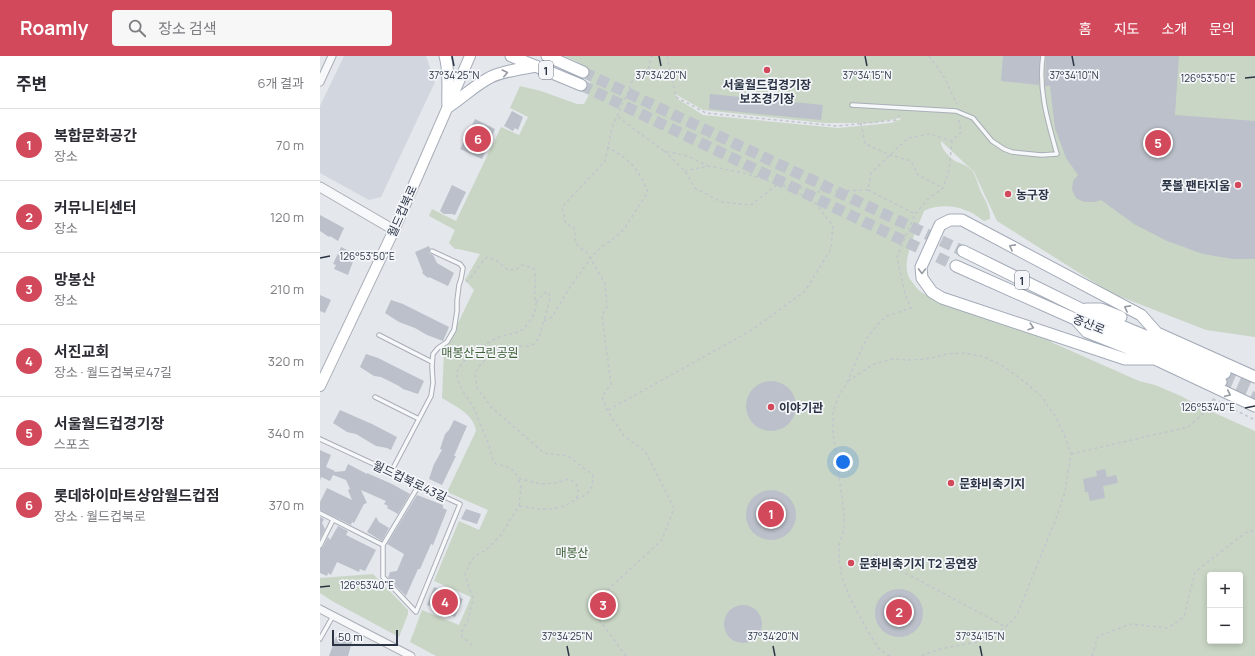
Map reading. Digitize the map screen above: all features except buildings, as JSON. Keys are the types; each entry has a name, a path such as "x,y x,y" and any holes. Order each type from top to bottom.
{"main road":[{"path":"445,56 448,72 448,107 460,100 489,78 536,66"},
{"name":"월드컵북로","path":"320,386 394,230 470,56"},
{"name":"1","path":"511,56 581,85"},
{"name":"1","path":"547,56 583,72"},
{"path":"1155,359 1125,359 942,298 932,292 922,278 921,267 940,225 950,220 962,220 1140,315 1157,333"},
{"name":"증산로","path":"956,266 1075,319 1223,377 1160,342 1081,309 963,251"},
{"name":"1","path":"1081,309 1101,309 1255,377"},
{"name":"1","path":"1075,319 1087,332 1155,359 1255,406"}],"street":[{"path":"320,82 332,56"},
{"path":"320,187 394,230"},
{"path":"320,609 411,656"}],"lane":[{"path":"852,104 958,111 973,118 992,141 1004,150 1041,155 1057,154 1046,116 1043,99 1041,80 1043,56"},
{"path":"391,472 431,396 433,383 432,362 434,354 438,348 447,342 454,330 459,284 463,268 460,264 432,251"},
{"path":"379,335 432,362"},
{"path":"374,397 419,419"},
{"name":"월드컵북로43길","path":"320,439 460,504 416,612 383,577 383,545"},
{"path":"320,514 383,545 419,485"},
{"path":"320,546 333,520"},
{"path":"320,639 333,616"}],"path":[{"path":"626,656 597,617 604,593 662,540 674,508 645,451 624,436 607,410 602,397 611,384 602,315 607,307 605,283 587,253 576,244 574,227 566,224 562,207 605,161 613,124 634,77 648,71 653,56"},
{"path":"667,56 676,97 706,113 837,126 896,120 905,108"},
{"path":"890,656 879,649 851,600 842,578 839,559 839,545 844,529 844,513 834,439 833,412 838,397 847,383 867,338 878,324 887,316 911,308 905,294 897,257 914,214 928,199 943,188 949,170 952,141 961,132 958,106 944,77 928,56"},
{"path":"617,117 664,151 685,171 695,188 721,202 751,205 779,184"},
{"path":"861,123 865,144 890,155 911,161 918,175 943,188"},
{"path":"868,190 871,173 908,138 929,134 952,141"},
{"path":"544,321 552,317 572,284 593,255 624,229 648,192 641,177 631,163 623,156 607,147"},
{"path":"664,151 688,156 708,166 744,173 779,184 820,192 868,190 914,214"},
{"path":"685,171 708,166"},
{"path":"607,410 752,330 805,291 831,250 833,226 813,200 779,184"},
{"path":"459,284 464,284 471,278 488,257 497,261 508,270 517,269 522,265 530,267 534,269 536,276 536,308 525,328 520,332 496,338 485,345 464,360 457,372 459,384 472,404 489,446 492,459 496,464 508,466 515,472 521,486 519,506 500,536 486,550 475,556 465,575 474,599 468,620 462,633 462,637 472,645"},
{"path":"519,506 548,509 566,505 581,497 591,489 593,484 592,475 568,456 544,452 492,408 477,388 475,375 477,369 484,361 504,347 528,346 534,344 539,338 550,299 549,292 544,293 536,302"},
{"path":"847,383 874,364 892,359 926,359 947,354 966,353 984,357 1003,366 1026,382 1042,397 1055,416 1064,434 1071,454 1065,492 1057,516 1017,615 1006,627 992,637 977,642 940,649 920,656"},
{"path":"1071,454 1188,427 1206,412 1214,399 1255,420"},
{"path":"518,478 541,484 569,479 577,485 577,497 575,499"},
{"path":"1092,656 1098,636 1131,624 1168,628 1184,617 1195,572 1245,533 1255,530"},
{"path":"875,554 885,562 1006,627"}],"shaded area":[{"path":"344,56 426,56 435,82 381,197 369,200 320,173 320,106"}],"green space":[{"path":"564,56 1255,56 1255,337 1206,330 1111,293 997,221 974,172 941,141 943,149 950,157 967,166 973,172 988,207 990,219 984,221 960,208 939,207 924,211 909,251 907,268 910,279 918,290 924,294 1053,336 1051,342 1139,381 1155,385 1181,396 1199,406 1255,431 1255,656 436,656 410,642 422,610 459,625 471,597 434,581 459,521 479,530 488,510 447,492 476,431 472,420 468,415 458,407 442,398 444,352 474,290 465,280 480,254 455,249 449,243 455,230 429,216 432,209 456,221 501,127 519,135 528,117 510,108 520,86 541,91 577,104 584,104 589,94 590,78 585,68 578,62","holes":["675,94 703,110 824,123 873,123 901,119 891,123 838,128 703,115 678,99"]},
{"path":"373,574 408,610 408,614 399,637 320,593 320,578"}],"tunnel":[{"path":"583,72 963,251"},
{"path":"581,85 956,266"},
{"path":"1225,373 1255,387"},
{"path":"1221,382 1255,398"}],"place":[{"name":"서울월드컵경기장 보조경기장","path":"767,70"},
{"name":"롯데하이마트상암월드컵점","path":"478,139"},
{"name":"서울월드컵경기장","path":"1158,143"},
{"name":"풋볼 팬타지움","path":"1238,185"},
{"name":"농구장","path":"1008,194"},
{"name":"이야기관","path":"771,407"},
{"name":"문화비축기지","path":"951,483"},
{"name":"복합문화공간","path":"771,514"},
{"name":"문화비축기지 T2 공연장","path":"851,563"},
{"name":"서진교회","path":"445,602"},
{"name":"망봉산","path":"603,605"},
{"name":"커뮤니티센터","path":"899,612"}],"park label":[{"name":"매봉산근린공원","path":"480,352"},
{"name":"매봉산","path":"572,552"}]}
